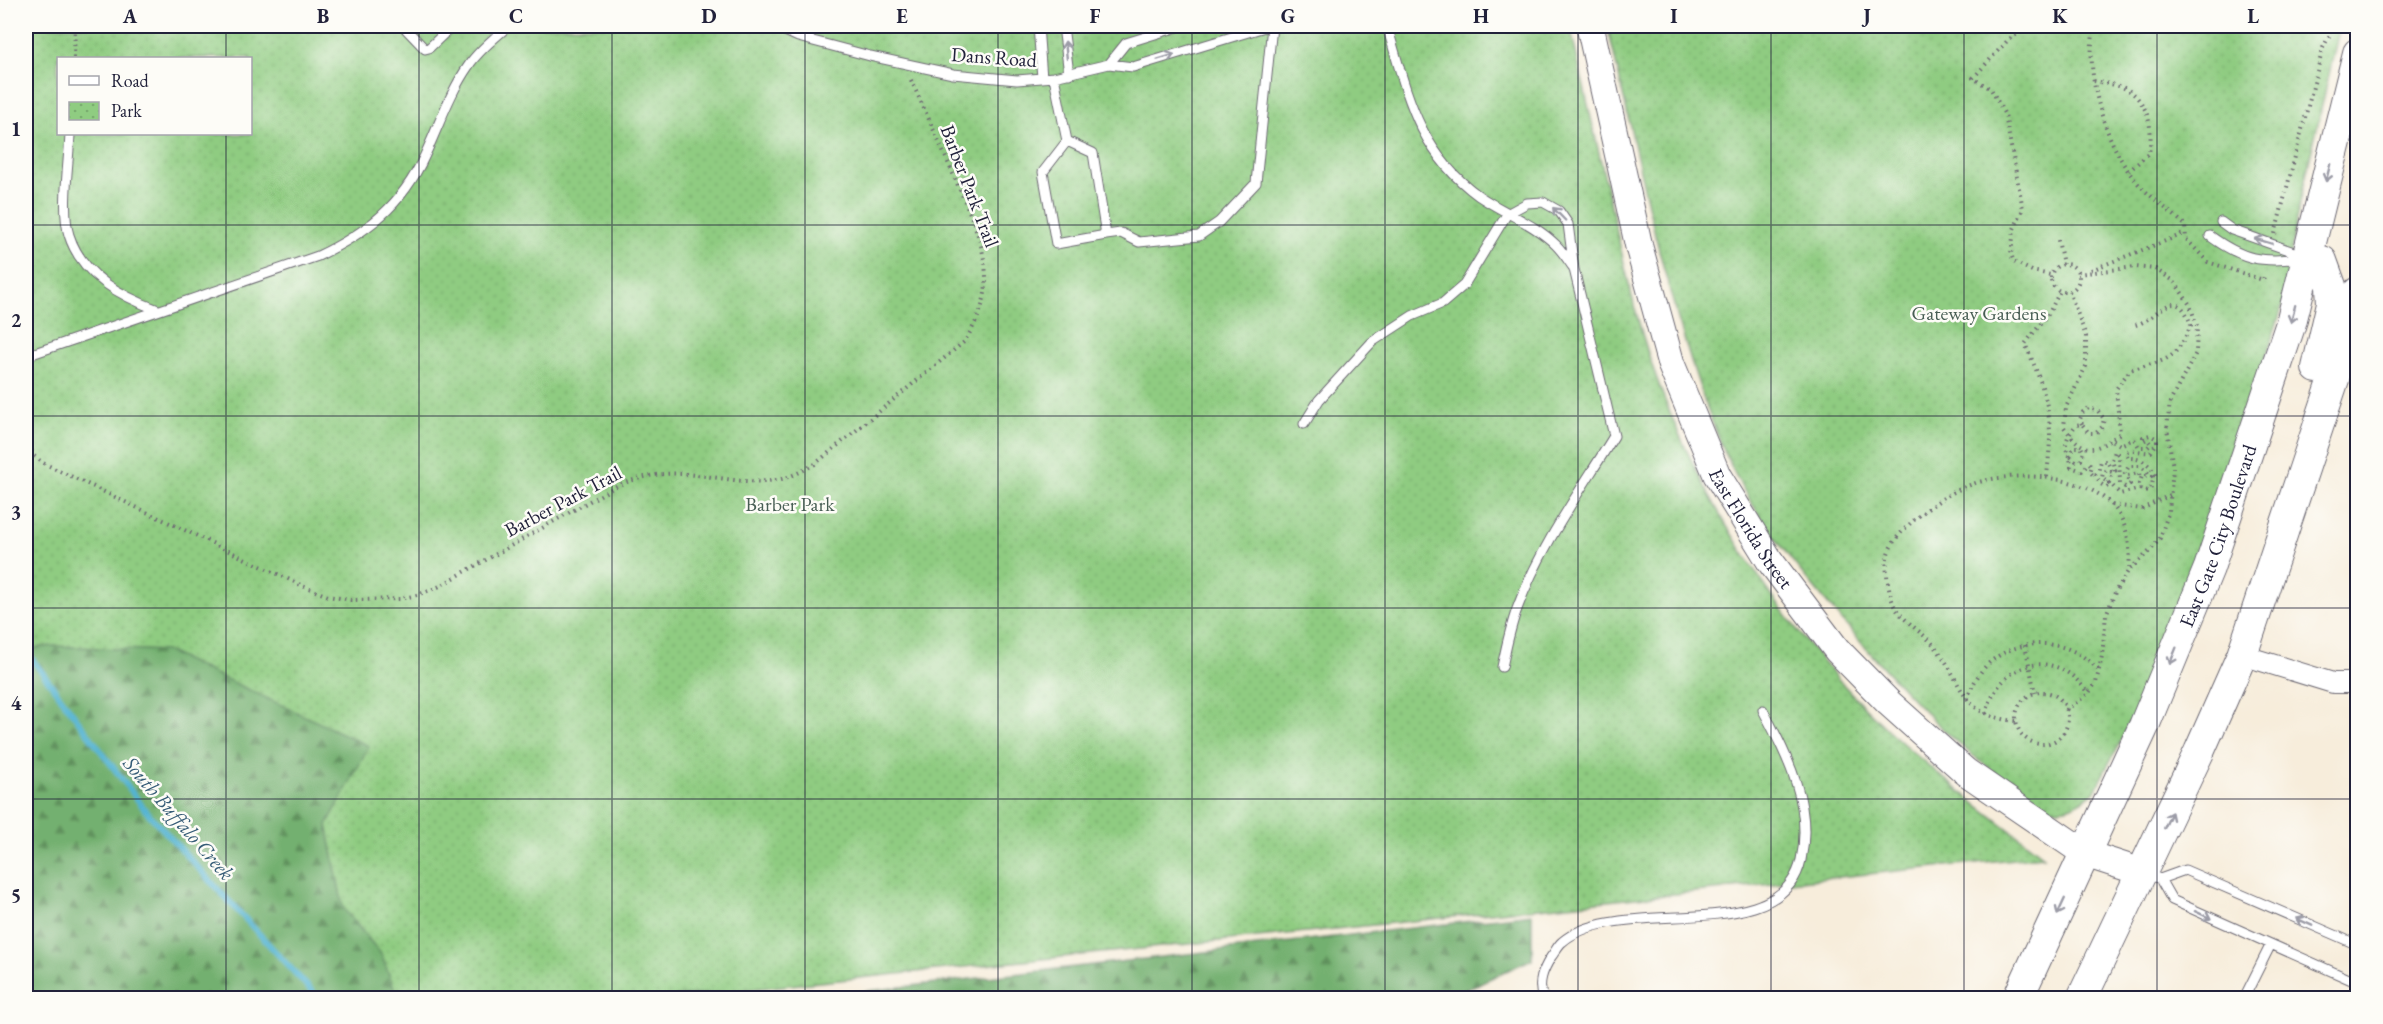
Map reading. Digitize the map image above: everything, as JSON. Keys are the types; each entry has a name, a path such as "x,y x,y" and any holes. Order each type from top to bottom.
{"main road":[{"name":"East Florida Street","path":"1590,26 1639,247 1671,364 1717,475 1770,561 1837,650 1882,696 1966,772 2086,854 2151,876"},
{"name":"East Gate City Boulevard","path":"2018,999 2144,726 2209,568 2291,323 2358,53"},
{"path":"2254,623 2257,572 2307,413 2332,303 2331,286 2322,261 2307,257"},
{"path":"2082,999 2151,876 2195,762 2242,655 2334,379 2358,292"}],"street":[{"path":"2242,655 2333,683 2358,683"}],"lane":[{"path":"403,26 425,49 429,48 452,26"},
{"path":"26,356 318,256 348,242 396,203 424,159 454,89 470,62 508,26"},
{"name":"Dans Road","path":"774,26 798,37 903,63 953,74 1017,80 1054,77 1109,64 1133,67 1270,26"},
{"path":"1038,26 1042,78"},
{"path":"1064,26 1069,74"},
{"path":"1109,64 1126,43 1181,26"},
{"path":"1054,77 1067,141 1043,172 1056,244 1121,233 1139,242 1199,236 1219,222 1256,183 1270,26"},
{"path":"1387,26 1407,96 1423,133 1445,167 1477,194 1535,228 1557,246 1574,269"},
{"path":"70,135 66,212 69,234 79,256 94,275 114,290 158,310"},
{"path":"1067,141 1092,153 1106,235"},
{"path":"1304,424 1318,400 1372,342 1412,316 1443,303 1464,285 1508,214 1527,203 1544,202 1559,211 1568,224 1574,269 1614,436 1563,516 1537,562 1516,611 1502,667"},
{"path":"2221,222 2232,230 2307,257"},
{"path":"2210,236 2232,252 2257,260 2307,257"},
{"path":"1543,999 1539,989 1543,969 1561,942 1587,927 1616,922 1726,912 1764,904 1786,891 1798,873 1805,844 1805,815 1788,758 1763,710"},
{"path":"2151,876 2185,870 2358,945"},
{"path":"2151,876 2172,900 2358,983"},
{"path":"2244,999 2270,945"}],"path":[{"path":"74,57 75,26"},
{"path":"2032,26 2008,39 1973,78 1991,89 2005,115 2023,209 2014,229 2011,254 2014,262 2032,271 2051,275"},
{"path":"2095,26 2090,42 2094,81 2111,140 2129,171 2185,225 2186,239 2208,262 2263,280 2268,261"},
{"path":"2272,243 2323,48 2334,26"},
{"name":"Barber Park Trail","path":"26,440 34,456 43,463 305,587 328,596 351,600 400,599 438,586 618,485 640,478 683,474 760,482 795,475 815,464 964,342 983,305 986,283 975,231 926,111 903,63"},
{"path":"2094,81 2130,90 2145,108 2151,133 2149,153 2129,171"},
{"path":"2081,273 2186,233"},
{"path":"2058,240 2063,264"},
{"path":"2066,710 2088,694 2096,683 2106,615 2116,590 2130,570 2160,538 2169,511 2173,468 2167,428 2170,402 2196,353 2197,326 2190,305 2174,281 2155,269 2135,267 2081,273 2071,265 2063,264 2055,267 2051,275 2053,284 2060,291 2069,291 2077,285 2081,273"},
{"path":"2047,477 2050,434 2046,400 2025,344 2049,313 2060,291"},
{"path":"2069,291 2086,336 2086,366 2066,407 2064,427 2075,443 2089,448 2102,447 2120,433 2116,389 2130,370 2169,358 2183,343 2191,325 2186,312 2177,305 2166,305 2149,316 2143,324 2135,325"},
{"path":"2089,408 2098,411 2104,419 2102,427 2096,434 2089,433 2082,424 2080,419 2083,412 2089,408"},
{"path":"2082,424 2076,425 2065,447 2070,456 2071,466 2082,471 2089,463 2092,466 2090,472 2094,476 2095,474 2101,484 2106,487 2111,485"},
{"path":"2112,440 2120,445 2134,439 2139,447 2148,447 2151,441 2147,439 2143,441 2143,437 2154,435 2157,443 2151,452 2142,453 2133,450 2126,452 2128,458 2141,460 2150,466 2156,476 2142,476 2140,480"},
{"path":"2111,485 2109,482 2112,472 2115,471 2112,460 2115,451 2119,455 2120,484 2125,487 2130,483 2125,473 2126,469 2134,465 2140,466 2152,477 2152,487 2145,491 2140,489 2120,494 2102,478 2103,473 2107,470 2112,472"},
{"path":"2095,474 2098,465 2104,460 2107,461 2112,472"},
{"path":"2128,475 2139,473 2140,489"},
{"path":"2016,721 1998,719 1986,714 1967,699 1937,649 1894,605 1888,582 1887,557 1901,532 1927,508 1971,484 1995,478 2047,477 2089,489 2112,505 2122,519 2128,537 2131,552 2130,570"},
{"path":"2112,505 2142,509 2170,495"},
{"path":"1967,699 1975,680 1990,663 2010,650 2025,645 2053,644 2064,647 2085,657 2099,672"},
{"path":"2025,645 2036,693"},
{"path":"1986,714 1990,698 2000,682 2013,672 2030,666 2058,668 2076,678 2088,694"},
{"path":"2036,693 2049,693 2056,697 2066,710 2066,727 2062,735 2047,744 2038,744 2023,736 2016,721 2019,705 2025,698 2036,693"}],"green space":[{"name":"Barber Park","path":"26,26 1570,26 1635,309 1653,368 1672,417 1721,516 1782,609 1852,694 1926,764 2044,856 664,998 398,998 381,954 343,908 327,825 369,746 166,651 53,646 26,649"},
{"name":"Gateway Gardens","path":"1670,26 2340,26 2296,220 2284,302 2192,582 2154,677 2094,792 2078,804 2059,809 2049,808 2028,798 1964,748 1932,719 1808,581 1763,521 1737,478 1722,447 1698,383 1676,312 1655,233 1609,33"},
{"path":"26,464 319,614 663,986 741,998 26,998"},
{"path":"1532,914 1532,959 1448,998 807,998"}],"waterway":[{"name":"South Buffalo Creek","path":"26,651 146,811 318,998"}]}
